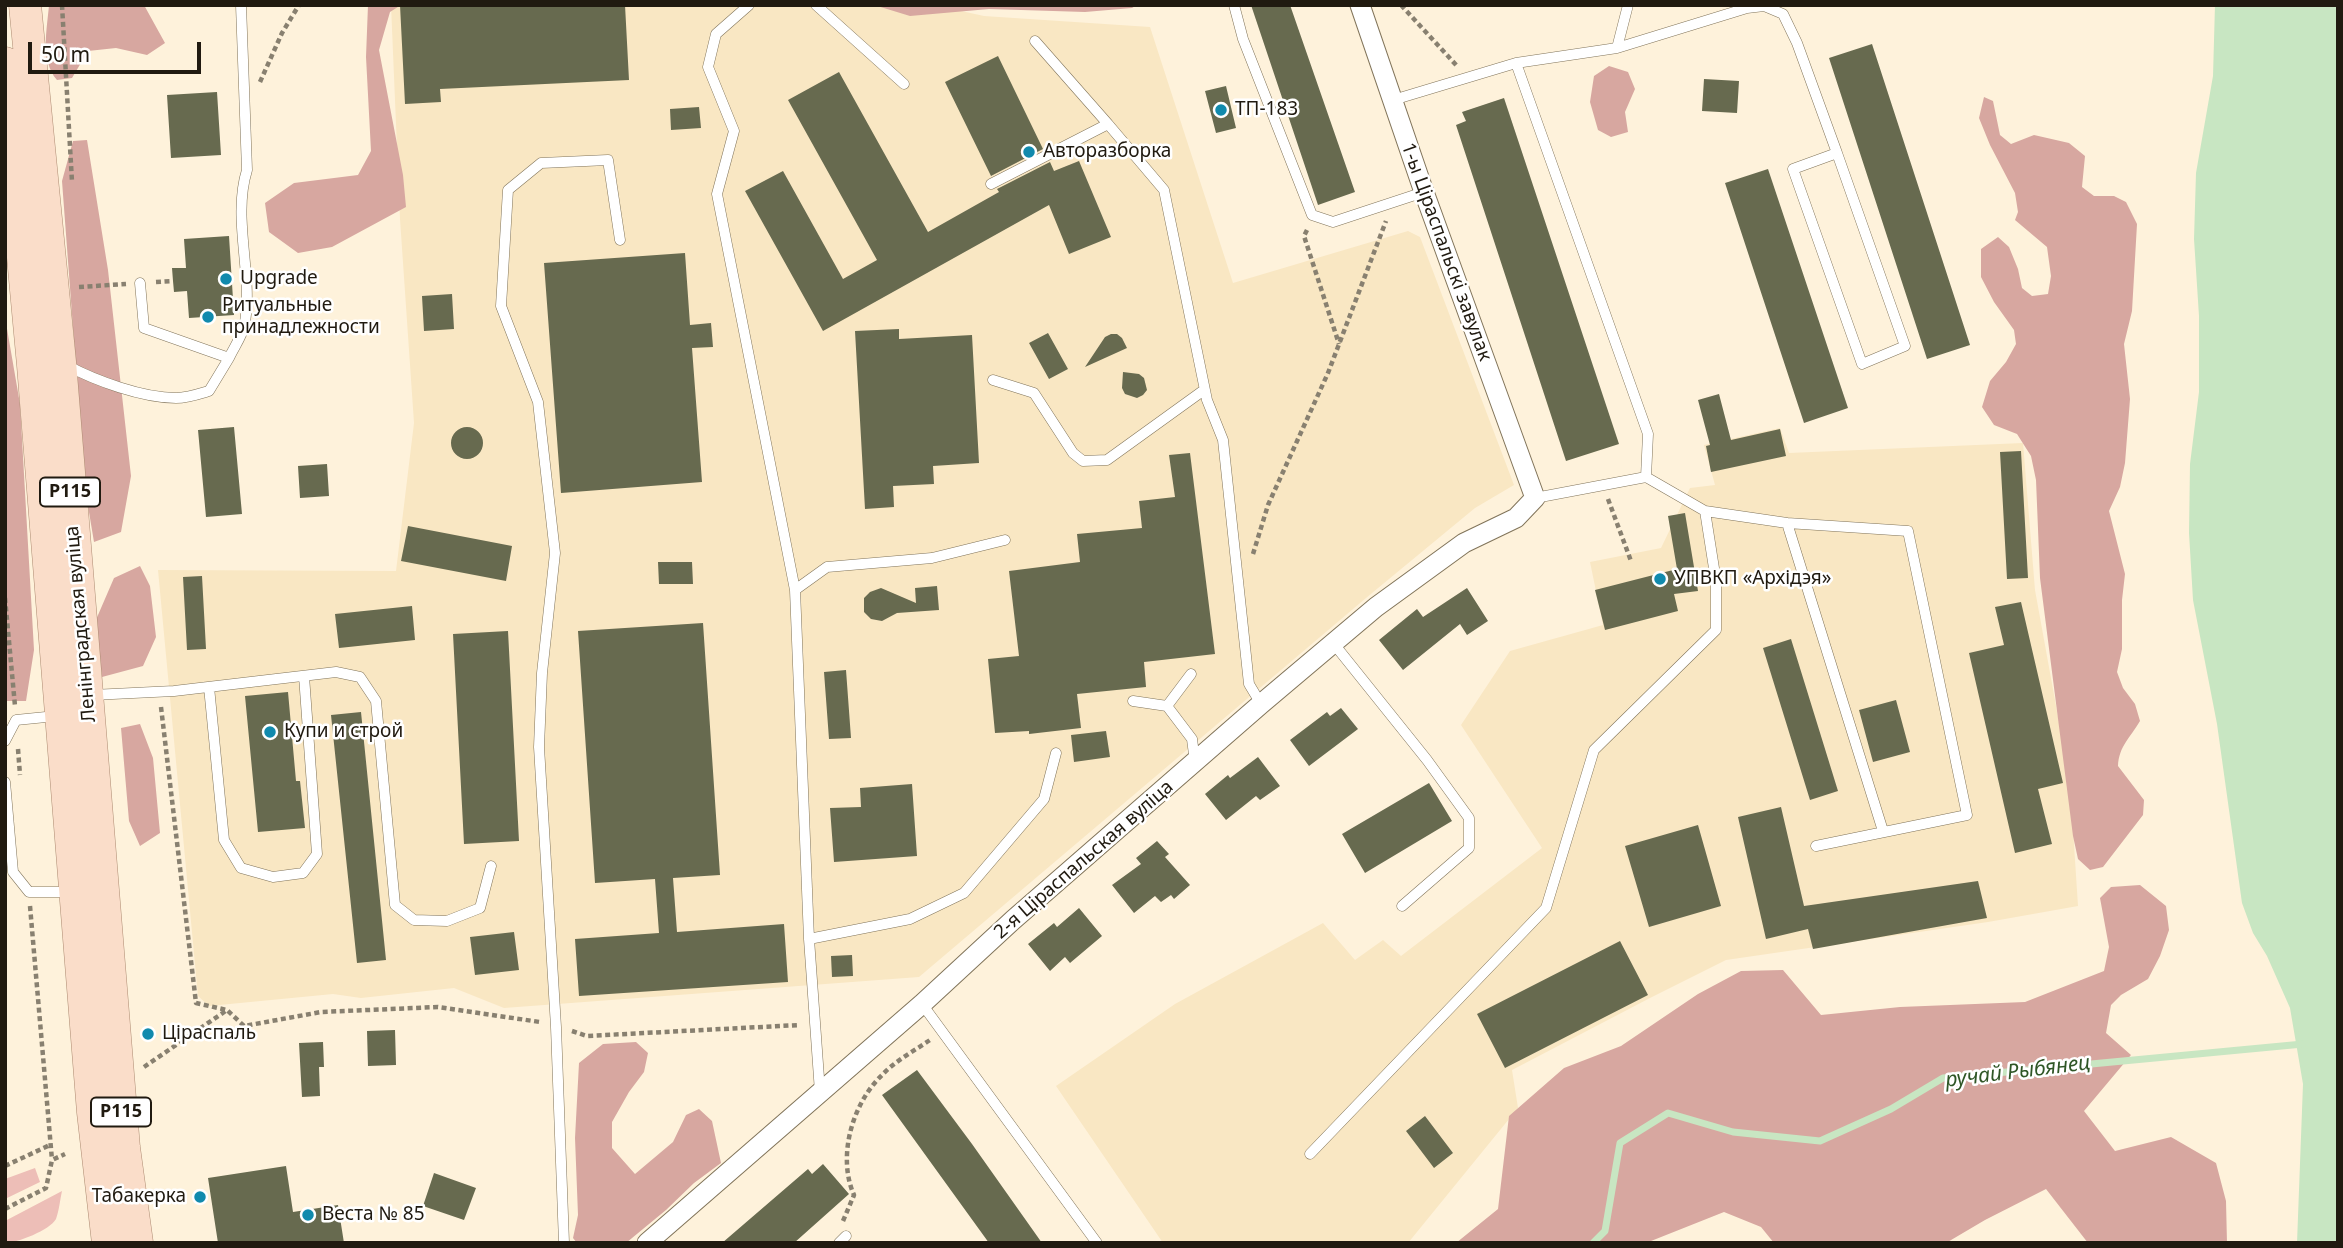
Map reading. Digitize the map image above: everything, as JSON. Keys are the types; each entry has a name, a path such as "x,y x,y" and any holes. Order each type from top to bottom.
{"main road":[{"name":"Ленінградская вуліца","path":"25,5 12,80 46,364 74,705 137,1243"},
{"name":"Ленінградская вуліца","path":"74,705 76,892 93,1112 108,1243"}],"street":[{"name":"1-ы Ціраспальскі завулак","path":"1360,5 1424,192 1535,498"},
{"name":"2-я Ціраспальская вуліца","path":"647,1243 922,1004 1013,920 1376,607 1464,543 1516,518 1535,498"}],"lane":[{"path":"46,364 154,396 179,398 209,391 229,358 245,324 246,269 241,188 247,170 241,5"},
{"path":"749,5 716,34 708,67 734,131 717,194 795,590 809,939 820,1093"},
{"path":"816,5 904,83"},
{"path":"1234,5 1243,39 1312,215 1333,222 1424,192"},
{"path":"1616,48 1628,5"},
{"path":"1393,100 1516,63 1616,48 1746,8 1764,6 1783,13 1797,43 1837,153 1905,346 1863,364 1793,169 1837,153"},
{"path":"1035,41 1164,190 1204,390 1223,440 1249,684 1261,704"},
{"path":"1516,63 1647,434 1646,477"},
{"path":"991,184 1108,124"},
{"path":"564,1243 556,1027 539,747 542,673 555,553 538,402 501,306 508,190 541,163 608,160 620,240"},
{"path":"140,283 144,328 229,358"},
{"path":"993,380 1034,393 1073,453 1083,461 1107,460 1204,390"},
{"path":"1535,498 1646,477 1705,511 1787,523 1908,531 1967,816 1816,846"},
{"path":"1310,1154 1546,908 1594,750 1716,630 1716,581 1705,511"},
{"path":"1787,523 1884,831"},
{"path":"795,590 827,568 932,558 1005,540"},
{"path":"1334,644 1427,760 1469,818 1469,848 1402,906"},
{"path":"5,741 16,720 74,705 159,692 335,672 360,677 376,701 395,905 414,919 447,921 480,908 491,866"},
{"path":"1167,706 1191,674"},
{"path":"209,687 224,840 241,868 273,877 283,876 303,873 317,854 304,676"},
{"path":"1133,701 1167,706 1192,739 1195,763"},
{"path":"809,939 910,919 964,893 1044,799 1056,753"},
{"path":"5,782 13,872 29,892 76,892"},
{"path":"922,1004 1097,1243"}],"path":[{"path":"245,117 282,33 299,5"},
{"path":"1401,5 1468,77"},
{"path":"1252,556 1268,505 1339,345 1392,203"},
{"path":"1312,215 1304,236 1339,345"},
{"path":"1603,485 1631,561"},
{"path":"159,692 196,1003 226,1010 244,1026 321,1012 438,1007 530,1019 587,1036 814,1024"},
{"path":"143,1068 226,1010"},
{"path":"842,1240 842,1222 854,1195 848,1180 846,1154 854,1121 865,1094 882,1074 942,1031"},
{"path":"5,1166 50,1145"},
{"path":"5,1209 46,1188 52,1160 65,1154"}],"shaded area":[{"path":"49,5 144,5 165,43 147,55 116,48 88,51 72,78 57,80 46,54"},
{"path":"368,5 401,5 390,12 379,50 403,175 406,207 332,247 298,253 269,232 265,203 294,183 358,175 371,151 366,57"},
{"path":"391,5 934,5 984,16 1150,27 1233,283 1408,231 1420,237 1514,485 1475,508 1366,598 919,977 504,1008 454,988 361,998 333,994 209,1006 198,996 158,570 396,571 414,423 400,219"},
{"path":"874,5 1137,5 1132,8 1085,12 989,9 910,16"},
{"path":"2215,5 2338,5 2338,1243 2297,1243 2303,1084 2290,1008 2267,956 2253,933 2242,903 2217,724 2193,600 2189,533 2190,464 2199,392 2199,316 2194,239 2196,173 2213,76"},
{"path":"1609,66 1628,72 1635,89 1625,112 1628,132 1611,137 1598,130 1590,102 1594,76"},
{"path":"1984,97 1993,101 2000,135 2011,144 2034,135 2069,143 2085,156 2082,187 2094,196 2114,196 2126,202 2137,224 2132,311 2124,344 2130,399 2125,463 2120,487 2109,511 2125,574 2122,649 2117,672 2123,688 2135,704 2140,721 2123,747 2118,766 2144,800 2143,815 2103,867 2090,870 2078,859 2073,836 2040,578 2036,480 2031,456 2017,434 1994,425 1982,407 1990,381 2006,362 2016,344 2014,330 1994,302 1981,277 1981,249 1998,237 2009,247 2022,288 2032,296 2048,294 2051,276 2047,247 2015,220 2018,212 2015,193 1979,118"},
{"path":"87,140 108,270 131,476 121,532 94,542 85,488 62,181 73,141"},
{"path":"5,317 20,404 34,650 26,701 5,701"},
{"path":"1780,428 1789,453 2023,443 2035,590 2070,783 2078,906 1988,922 1726,960 1650,998 1512,1070 1518,1108 1408,1243 1163,1243 1056,1086 1175,1004 1323,923 1355,960 1383,940 1401,956 1542,848 1461,725 1510,651 1603,625 1590,562 1661,548 1690,488 1715,485 1704,445"},
{"path":"140,566 150,586 156,637 143,666 102,677 95,622 114,578"},
{"path":"140,724 153,758 160,833 140,846 129,821 121,728"},
{"path":"2140,885 2166,906 2169,930 2148,979 2121,995 2111,1005 2106,1033 2131,1055 2084,1111 2115,1151 2171,1137 2216,1163 2226,1201 2227,1243 2088,1243 2046,1189 1946,1243 1774,1243 1761,1227 1724,1212 1646,1243 1456,1243 1498,1209 1509,1116 1564,1068 1621,1046 1698,994 1741,971 1783,970 1821,1015 1900,1007 2025,1002 2104,971 2109,947 2100,898 2111,887"},
{"path":"636,1042 648,1053 644,1072 612,1122 612,1148 635,1174 673,1142 686,1115 699,1109 712,1121 721,1163 626,1243 577,1243 573,1238 578,1215 575,1138 579,1063 603,1044"},
{"path":"35,1168 40,1182 5,1199 5,1179"},
{"path":"62,1191 53,1223 33,1235 5,1243 5,1221"}],"building":[{"path":"400,5 625,5 629,80 440,89 441,102 405,104"},
{"path":"1251,5 1290,5 1355,192 1318,205"},
{"path":"1872,44 1970,345 1927,359 1829,58"},
{"path":"998,56 1043,149 991,176 945,82"},
{"path":"839,72 928,232 999,192 997,189 1050,162 1054,171 1079,161 1111,237 1069,254 1049,205 823,331 745,191 783,171 843,279 877,260 788,100"},
{"path":"1704,79 1739,81 1737,113 1702,111"},
{"name":"ТП-183","path":"1226,86 1236,128 1216,133 1205,91"},
{"path":"217,92 221,155 171,158 167,95"},
{"path":"1504,98 1619,444 1566,461 1456,125 1466,121 1462,112"},
{"path":"699,107 701,128 671,130 670,109"},
{"path":"1768,169 1848,408 1804,423 1725,183"},
{"path":"229,236 234,315 189,318 187,291 174,292 172,268 186,268 184,239"},
{"path":"685,253 690,325 711,323 713,347 692,348 702,482 561,493 544,263"},
{"path":"452,294 454,329 424,331 422,296"},
{"path":"899,329 899,339 972,335 979,463 933,466 934,484 893,486 894,507 865,509 855,331"},
{"path":"1048,333 1068,369 1049,379 1029,343"},
{"path":"1111,334 1122,338 1127,348 1085,367 1105,337"},
{"path":"1123,372 1139,374 1144,378 1147,390 1143,395 1137,398 1125,394 1122,388"},
{"path":"1719,394 1731,440 1780,429 1786,456 1711,472 1706,446 1710,445 1698,400"},
{"path":"234,427 242,514 206,517 198,430"},
{"path":"467,427 478,432 483,443 478,454 467,459 456,454 451,443 456,432"},
{"path":"2021,451 2028,578 2007,579 2000,452"},
{"path":"1190,453 1215,654 1144,662 1146,687 1077,694 1081,728 1029,734 1029,731 995,733 988,659 1019,656 1009,571 1080,562 1077,534 1142,528 1139,501 1175,497 1169,455"},
{"path":"327,464 329,496 300,498 298,466"},
{"path":"1685,513 1698,591 1674,594 1678,611 1605,630 1595,590 1677,569 1668,516"},
{"path":"408,526 512,546 506,581 401,561"},
{"path":"658,562 692,562 693,584 659,584"},
{"path":"202,576 206,649 187,650 183,577"},
{"path":"937,586 939,610 897,613 882,621 871,619 864,612 864,598 870,592 881,588 916,603 915,588"},
{"path":"1467,588 1488,621 1467,635 1460,624 1403,670 1379,640 1417,609 1423,617"},
{"path":"2021,602 2063,783 2038,789 2052,844 2015,853 1969,653 2004,645 1995,607"},
{"path":"412,606 415,640 339,648 335,614"},
{"path":"703,623 720,875 673,878 677,932 784,924 788,982 579,996 575,939 659,933 655,879 595,883 578,631"},
{"path":"508,631 519,841 464,844 453,634"},
{"path":"1791,639 1838,791 1810,800 1763,648"},
{"path":"846,670 851,738 829,739 824,672"},
{"path":"288,692 296,781 300,781 305,828 258,832 245,696"},
{"path":"1896,700 1910,752 1873,762 1859,710"},
{"path":"1341,708 1358,729 1309,766 1290,740 1327,712 1330,716"},
{"path":"361,712 386,960 357,963 331,715"},
{"path":"1106,731 1110,757 1074,762 1071,735"},
{"path":"1258,757 1280,786 1260,800 1256,796 1226,820 1205,794 1228,775 1230,778"},
{"path":"1429,783 1452,821 1365,873 1342,834"},
{"path":"912,784 917,856 834,862 830,808 861,807 860,788"},
{"path":"1781,807 1804,906 1978,881 1987,918 1813,949 1808,929 1766,939 1738,817"},
{"path":"1698,825 1721,906 1649,927 1625,846"},
{"path":"1157,841 1169,854 1165,857 1190,885 1174,899 1171,895 1161,902 1155,896 1134,913 1112,885 1141,864 1136,858"},
{"path":"1079,908 1102,936 1070,963 1065,957 1050,971 1028,944 1054,923 1057,927"},
{"path":"514,932 519,970 475,975 470,937"},
{"path":"1620,941 1648,995 1505,1068 1477,1014"},
{"path":"852,955 853,976 832,977 831,956"},
{"path":"395,1030 396,1065 368,1066 367,1031"},
{"path":"323,1042 324,1067 319,1067 320,1096 302,1097 299,1043"},
{"path":"917,1070 1042,1243 989,1243 882,1095"},
{"path":"1425,1116 1453,1153 1434,1168 1406,1131"},
{"path":"823,1164 849,1194 794,1243 722,1243 808,1169 812,1174"},
{"path":"286,1166 293,1212 338,1205 344,1243 218,1243 208,1178"},
{"path":"434,1173 476,1188 464,1220 423,1206"}],"waterway":[{"name":"ручай Рыбянец","path":"1593,1243 1605,1231 1620,1143 1668,1113 1733,1132 1820,1141 1891,1109 1943,1078 2303,1044"}],"place":[{"name":"ТП-183","path":"1221,110"},
{"name":"Авторазборка","path":"1029,152"},
{"name":"Upgrade","path":"226,279"},
{"name":"Ритуальные принадлежности","path":"208,317"},
{"name":"УПВКП «Архідэя»","path":"1660,579"},
{"name":"Купи и строй","path":"270,732"},
{"name":"Ціраспаль","path":"148,1034"},
{"name":"Табакерка","path":"200,1197"},
{"name":"Веста № 85","path":"308,1215"}]}
